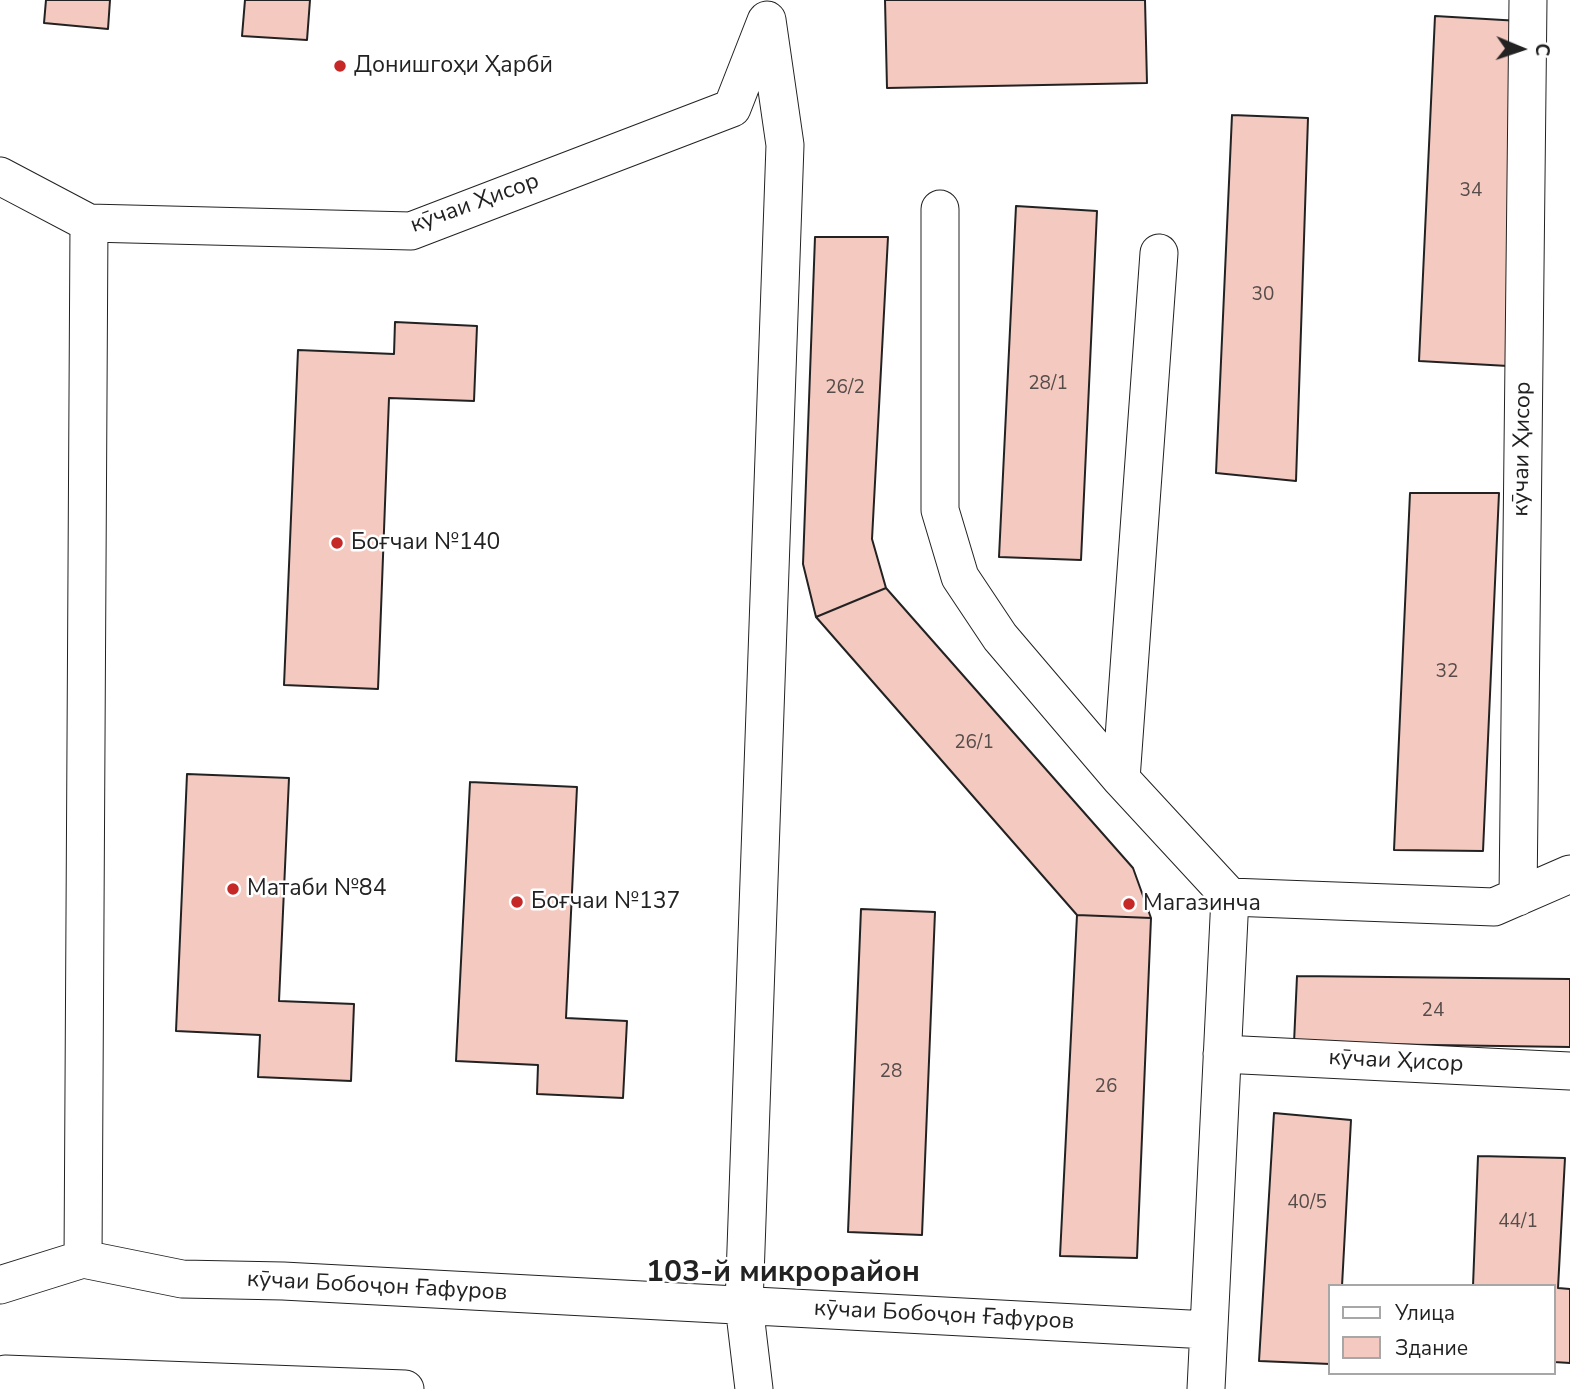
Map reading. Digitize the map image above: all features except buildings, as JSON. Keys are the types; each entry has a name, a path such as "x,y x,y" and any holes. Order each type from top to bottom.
{"street":[{"name":"кӯчаи Ҳисор","path":"1518,897 1528,0"},
{"name":"кӯчаи Ҳисор","path":"89,223 411,231 732,108 771,10"},
{"path":"754,1389 744,1305 785,145 771,10"},
{"path":"0,176 89,223 83,1259"},
{"path":"940,209 940,510 960,577 1000,637 1121,779 1230,897 1494,907 1570,874"},
{"path":"1121,779 1159,253"},
{"path":"1206,1389 1230,897"},
{"name":"кӯчаи Ҳисор","path":"1222,1054 1570,1071"},
{"name":"кӯчаи Бобоҷон Ғафуров","path":"0,1285 83,1259 182,1279 283,1281 1208,1330"},
{"path":"10,1378 405,1389"}],"place":[{"name":"Донишгоҳи Ҳарбӣ","path":"340,66"},
{"name":"Боғчаи №140","path":"337,543"},
{"name":"Матаби №84","path":"233,889"},
{"name":"Боғчаи №137","path":"517,902"},
{"name":"Магазинча","path":"1129,904"}],"district":[{"name":"103-й микрорайон","path":"783,1274"}]}
